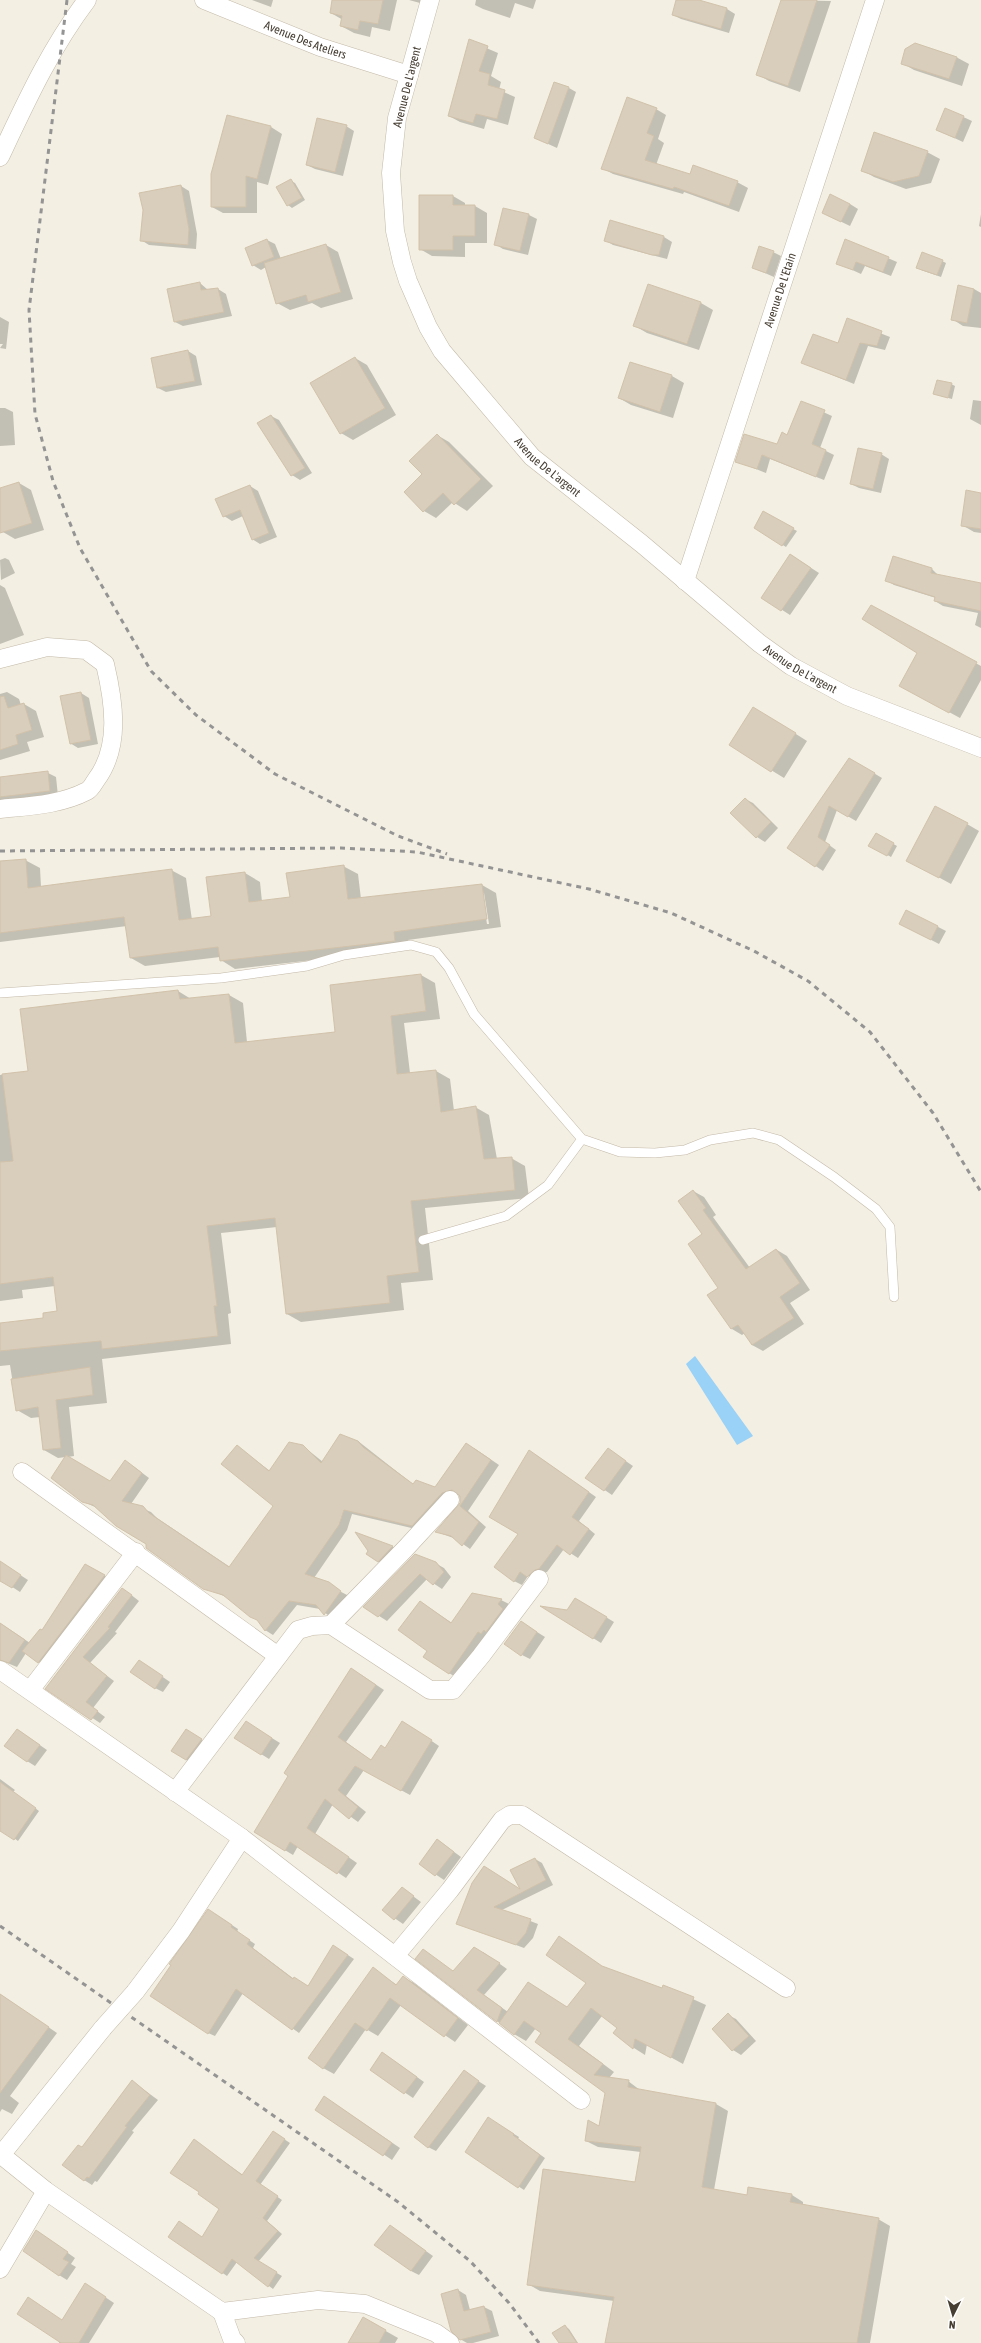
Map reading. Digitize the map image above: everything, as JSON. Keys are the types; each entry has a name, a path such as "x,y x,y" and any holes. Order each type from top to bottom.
{"street":[{"path":"0,157 39,75 63,32 86,0"},
{"name":"Avenue Des Ateliers","path":"204,0 320,47 408,75"},
{"name":"Avenue De L'argent","path":"430,0 397,118 391,173 392,204 395,231 404,268 428,327 442,350 532,457 642,544 759,643 792,666 847,696 981,748"},
{"name":"Avenue De L'Etain","path":"685,581 875,0"},
{"path":"0,659 47,647 86,650 105,664 112,693 114,733 105,769 88,790 59,802 0,809"},
{"path":"22,1472 136,1552 278,1656"},
{"path":"331,1625 450,1500"},
{"path":"31,1689 136,1552"},
{"path":"175,1792 298,1630 312,1626 331,1625 430,1690 453,1690 481,1656 539,1579"},
{"path":"0,1670 31,1689 242,1838 581,2100"},
{"path":"395,1956 450,1890 502,1820 510,1815 522,1815 786,1988"},
{"path":"236,2343 232,2339 222,2312 46,2191 1,2155 103,2028 135,1992 181,1931 242,1838"},
{"path":"0,2269 46,2191"},
{"path":"222,2312 318,2300 365,2304 436,2333 450,2343"}],"lane":[{"path":"0,993 221,978 307,966 344,955 411,945 436,952 449,968 474,1014 582,1139 620,1152 655,1153 685,1150 710,1140 752,1133 779,1140 834,1177 876,1209 890,1227 894,1297"},
{"path":"423,1240 506,1216 548,1186 582,1139"}],"water":[{"path":"695,1356 753,1436 737,1445 686,1364"}],"building":[{"path":"332,0 383,0 378,24 360,21 358,30 340,26 342,16 330,13"},
{"path":"676,0 699,0 727,8 721,29 672,15"},
{"path":"781,0 817,0 788,86 756,75"},
{"path":"469,39 488,46 479,71 490,74 488,85 505,90 497,119 476,114 473,123 448,116"},
{"path":"915,43 957,57 949,79 901,64 905,49"},
{"path":"554,82 569,87 548,144 534,138"},
{"path":"627,97 657,108 647,133 654,136 645,160 690,174 693,165 738,181 729,206 674,187 673,189 601,169"},
{"path":"945,108 964,116 955,138 936,130"},
{"path":"227,115 271,126 257,179 246,176 246,207 211,207 211,174"},
{"path":"317,118 347,125 335,172 306,165"},
{"path":"874,132 928,151 919,176 893,182 861,171"},
{"path":"291,179 302,198 287,206 276,187"},
{"path":"181,185 189,229 188,245 140,241 143,210 139,193"},
{"path":"830,194 850,204 841,222 822,213"},
{"path":"419,195 453,195 453,205 475,205 475,236 453,236 453,250 419,250"},
{"path":"503,208 529,214 520,251 494,245"},
{"path":"610,220 664,236 659,255 652,255 604,241"},
{"path":"267,239 274,257 252,266 245,248"},
{"path":"845,239 889,257 883,272 856,262 853,270 836,264"},
{"path":"326,244 341,292 308,302 306,295 276,304 264,263"},
{"path":"759,246 774,251 766,273 752,268"},
{"path":"922,252 943,260 937,275 916,268"},
{"path":"200,282 201,290 218,288 224,312 174,322 167,289"},
{"path":"648,284 701,302 687,344 633,326"},
{"path":"958,285 974,289 967,323 951,320"},
{"path":"847,318 882,331 877,346 860,343 846,380 801,363 813,334 838,343"},
{"path":"188,350 195,381 157,388 151,358"},
{"path":"355,357 385,408 340,434 310,383"},
{"path":"630,362 672,375 660,412 618,398"},
{"path":"937,380 952,383 948,398 933,394"},
{"path":"801,401 825,410 812,444 826,450 816,477 762,455 757,469 735,462 744,434 777,444 782,432 787,435"},
{"path":"271,415 305,468 291,476 257,423"},
{"path":"437,434 481,479 454,505 443,493 423,512 404,492 422,474 409,461"},
{"path":"858,448 882,453 873,489 850,484"},
{"path":"19,482 32,523 0,533 0,488"},
{"path":"250,485 269,533 252,540 240,510 223,517 215,499"},
{"path":"966,490 981,493 981,529 961,526"},
{"path":"763,511 794,528 782,546 754,528"},
{"path":"790,554 811,568 781,611 761,598"},
{"path":"893,556 932,568 931,573 981,583 981,611 934,601 935,597 885,581"},
{"path":"871,605 977,662 949,713 899,686 917,653 862,619"},
{"path":"81,692 91,740 70,744 60,696"},
{"path":"4,696 8,708 24,703 32,730 16,735 18,744 0,750 0,697"},
{"path":"753,707 796,733 771,772 729,745"},
{"path":"849,758 875,773 848,817 829,806 818,837 830,845 815,867 787,848"},
{"path":"48,771 50,791 0,797 0,777"},
{"path":"745,798 771,822 756,838 730,813"},
{"path":"935,806 968,823 939,878 906,861"},
{"path":"876,833 894,843 887,856 868,846"},
{"path":"26,859 28,888 172,869 179,920 211,916 206,877 245,872 249,902 290,897 286,873 344,865 348,899 482,884 487,919 394,932 395,941 220,961 218,947 130,958 124,917 0,933 0,861"},
{"path":"906,910 938,926 931,940 899,924"},
{"path":"421,974 426,1011 391,1016 397,1074 436,1070 441,1112 476,1106 484,1159 512,1157 515,1190 411,1201 419,1272 387,1276 390,1303 286,1314 275,1218 207,1226 217,1306 214,1306 218,1336 102,1349 101,1341 0,1351 0,1323 43,1318 43,1313 57,1311 53,1277 0,1284 0,1162 13,1161 2,1074 28,1071 20,1009 178,990 180,999 229,994 235,1043 335,1032 330,985"},
{"path":"693,1190 706,1208 703,1210 746,1269 776,1249 800,1283 780,1297 794,1318 752,1345 738,1325 731,1329 707,1295 718,1288 688,1244 702,1234 678,1201"},
{"path":"90,1367 93,1395 56,1400 61,1448 43,1450 38,1407 16,1411 11,1379"},
{"path":"340,1434 358,1441 363,1447 413,1484 416,1480 435,1487 466,1443 491,1460 460,1506 479,1522 462,1546 451,1536 435,1532 460,1503 460,1496 452,1490 442,1493 412,1526 344,1510 339,1525 305,1574 329,1582 341,1591 324,1615 316,1605 289,1601 265,1631 257,1620 250,1617 223,1595 203,1589 146,1548 146,1544 116,1526 93,1505 82,1502 51,1478 66,1455 110,1481 125,1460 142,1473 122,1501 143,1506 149,1513 229,1567 273,1506 221,1464 237,1445 269,1471 289,1442 303,1445 321,1463"},
{"path":"608,1448 626,1461 604,1491 585,1478"},
{"path":"529,1450 589,1492 572,1517 589,1529 570,1555 557,1545 539,1569 535,1570 527,1577 520,1572 514,1582 494,1567 518,1534 489,1517"},
{"path":"355,1532 393,1546 378,1562 366,1554 368,1551"},
{"path":"415,1554 436,1562 444,1572 433,1585 420,1574 378,1617 363,1607"},
{"path":"0,1561 21,1575 12,1588 0,1581"},
{"path":"85,1564 105,1575 38,1663 22,1651 40,1629 42,1630"},
{"path":"122,1588 132,1595 108,1627 110,1628 83,1657 107,1676 86,1702 98,1711 91,1720 45,1689"},
{"path":"472,1593 502,1599 498,1604 503,1609 486,1632 484,1630 481,1634 478,1632 449,1674 423,1657 427,1651 398,1630 420,1601 451,1623"},
{"path":"575,1598 607,1617 593,1639 540,1606 567,1610"},
{"path":"521,1621 537,1632 521,1656 504,1644"},
{"path":"0,1623 25,1640 9,1663 0,1660"},
{"path":"139,1660 163,1676 155,1689 130,1672"},
{"path":"351,1668 376,1685 338,1737 371,1760 381,1745 385,1748 402,1721 432,1740 401,1791 355,1766 338,1790 358,1807 349,1819 325,1799 307,1828 349,1857 337,1874 290,1842 285,1851 254,1832 288,1776 284,1773"},
{"path":"246,1721 272,1738 261,1755 234,1738"},
{"path":"17,1729 40,1745 27,1762 4,1746"},
{"path":"186,1729 202,1739 186,1760 171,1751"},
{"path":"0,1782 36,1808 14,1840 0,1831"},
{"path":"437,1839 454,1852 435,1876 419,1864"},
{"path":"535,1858 546,1880 494,1907 531,1919 526,1933 516,1945 456,1924 472,1883 484,1866 520,1889 510,1870"},
{"path":"402,1887 414,1896 394,1920 382,1910"},
{"path":"208,1909 232,1925 231,1927 250,1940 247,1944 293,1979 294,1977 308,1986 333,1945 348,1955 292,2030 236,1989 208,2034 150,1996 171,1965 169,1964"},
{"path":"559,1936 602,1966 662,1988 663,1985 694,1997 671,2058 635,2039 633,2049 613,2033 617,2028 591,2008 568,2039 603,2064 594,2075 629,2080 628,2087 716,2103 702,2187 747,2195 748,2187 792,2194 790,2202 879,2218 857,2343 605,2343 614,2297 527,2285 543,2169 635,2182 641,2147 585,2141 588,2120 599,2126 605,2093 535,2042 541,2033 524,2021 514,2035 499,2023 528,1982 567,2007 586,1983 546,1955"},
{"path":"474,1947 500,1963 477,1990 502,2008 497,2022 415,1959 423,1949 453,1971"},
{"path":"373,1967 396,1985 403,1976 458,2018 444,2037 390,1998 367,2031 355,2023 323,2069 308,2058"},
{"path":"0,1994 49,2027 0,2093"},
{"path":"728,2013 749,2036 732,2051 712,2029"},
{"path":"382,2052 417,2077 404,2094 370,2070"},
{"path":"464,2070 479,2081 428,2148 414,2137"},
{"path":"132,2080 150,2095 125,2126 127,2127 89,2178 87,2177 84,2181 62,2165 78,2145 82,2147"},
{"path":"324,2096 392,2143 383,2156 315,2110"},
{"path":"488,2117 514,2134 513,2135 540,2155 518,2188 465,2152"},
{"path":"273,2131 285,2139 256,2181 278,2196 263,2218 278,2231 254,2258 277,2272 268,2287 232,2259 222,2274 168,2237 179,2221 202,2237 219,2209 198,2194 199,2192 170,2173 194,2139 242,2175"},
{"path":"390,2225 426,2251 411,2271 374,2245"},
{"path":"36,2230 68,2252 63,2259 69,2262 59,2276 23,2251"},
{"path":"85,2283 106,2297 79,2343 61,2343 17,2314 28,2297 62,2320"},
{"path":"458,2289 464,2311 484,2306 491,2332 460,2340 451,2331 441,2294"},
{"path":"363,2317 386,2330 379,2343 348,2343"},
{"path":"565,2325 577,2343 559,2343 552,2333"}],"railway":[{"path":"67,0 29,310 35,414 53,481 80,548 151,671 196,715 275,774 398,836 447,854"},
{"path":"0,851 341,848 417,852 589,889 671,913 754,951 808,981 870,1032 933,1113 981,1192"},
{"path":"0,1926 398,2202 470,2261 509,2303 539,2343"}]}
